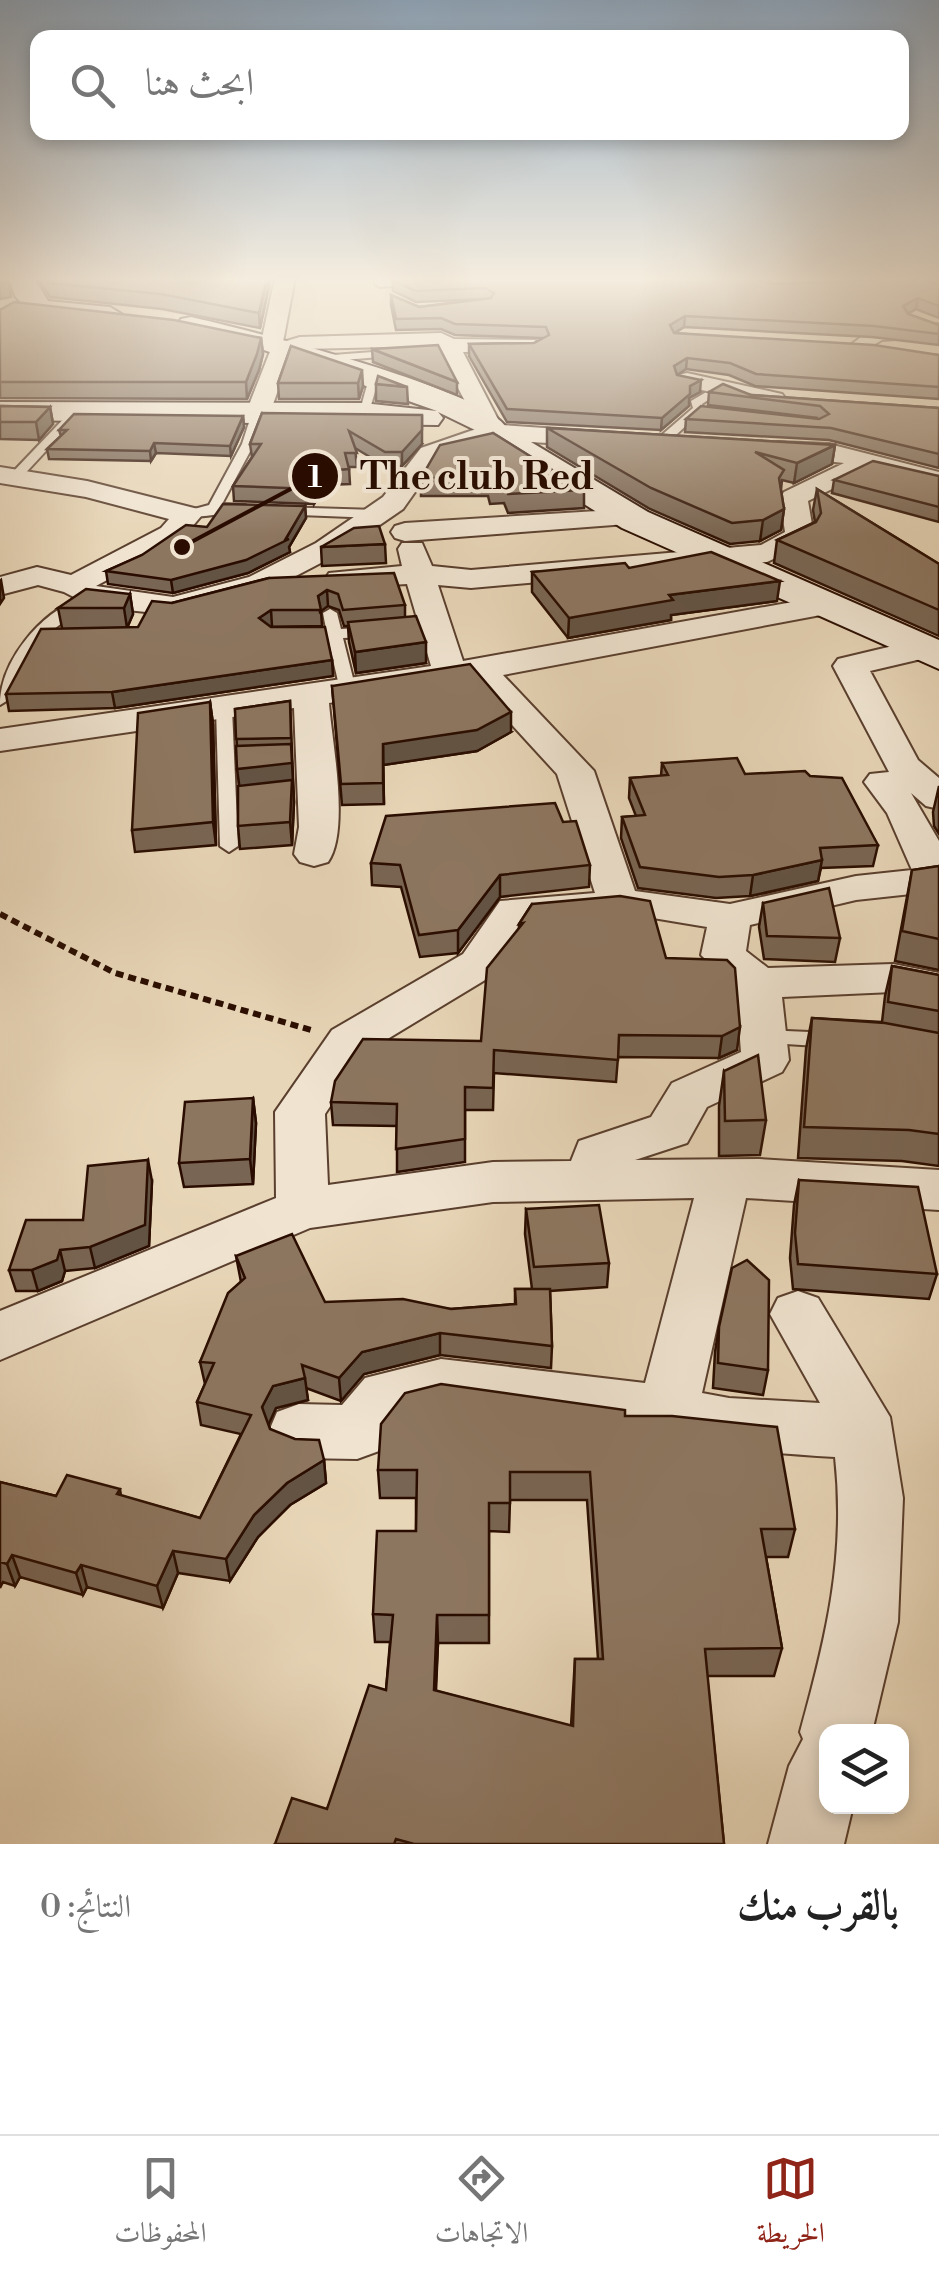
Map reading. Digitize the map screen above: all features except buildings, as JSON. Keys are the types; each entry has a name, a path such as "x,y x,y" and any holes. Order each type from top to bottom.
{"street":[{"path":"259,410 272,364"},
{"path":"331,364 436,399 630,517 930,652"},
{"path":"454,364 491,429"},
{"path":"687,380 724,386 750,396 798,401"},
{"path":"0,410 363,412 491,429 691,445"},
{"path":"0,586 37,576 146,612 260,583 422,574 471,580 767,553 800,536 794,498 846,456 849,438 816,433 818,426"},
{"path":"260,583 326,549 384,509 430,453 491,429"},
{"path":"751,448 846,456 939,457"},
{"path":"846,456 939,480"},
{"path":"8,476 201,512"},
{"path":"384,509 405,532 422,574 430,627 463,669 575,771 618,901"},
{"path":"83,590 201,512"},
{"path":"405,532 630,517"},
{"path":"0,740 311,696 667,638 826,605"},
{"path":"303,1209 300,1112 349,1041 479,964 515,910 618,901 730,917 856,888 938,879 906,812 896,776 850,666 930,652"},
{"path":"311,696 306,775 319,827 314,854"},
{"path":"844,784 896,776 939,798"},
{"path":"730,917 723,955 758,984 893,978 939,988"},
{"path":"594,1180 597,1154 669,1130 688,1094 764,1060 758,984"},
{"path":"668,1412 725,1178"},
{"path":"0,1336 303,1209 493,1182 725,1178 939,1190"},
{"path":"798,1314 860,1417 872,1498 864,1622 838,1724"},
{"path":"299,1431 357,1432 386,1396 441,1384 668,1412 729,1426 862,1432"},
{"path":"806,1844 819,1793"}],"lane":[{"path":"363,412 374,378"},
{"path":"696,410 699,408 694,403 724,386"},
{"path":"201,512 248,444 259,410"},
{"path":"641,442 696,410 713,413"},
{"path":"8,476 76,412"},
{"path":"201,512 384,509"},
{"path":"0,700 35,638 83,590"},
{"path":"330,613 332,635 348,690"},
{"path":"287,635 392,630"},
{"path":"35,638 68,638"},
{"path":"224,708 234,759 236,800 228,846"},
{"path":"763,1037 860,1041"}],"path":[{"path":"0,914 115,973 349,1041"}],"place":[{"name":"The club Red","path":"182,547"}]}
